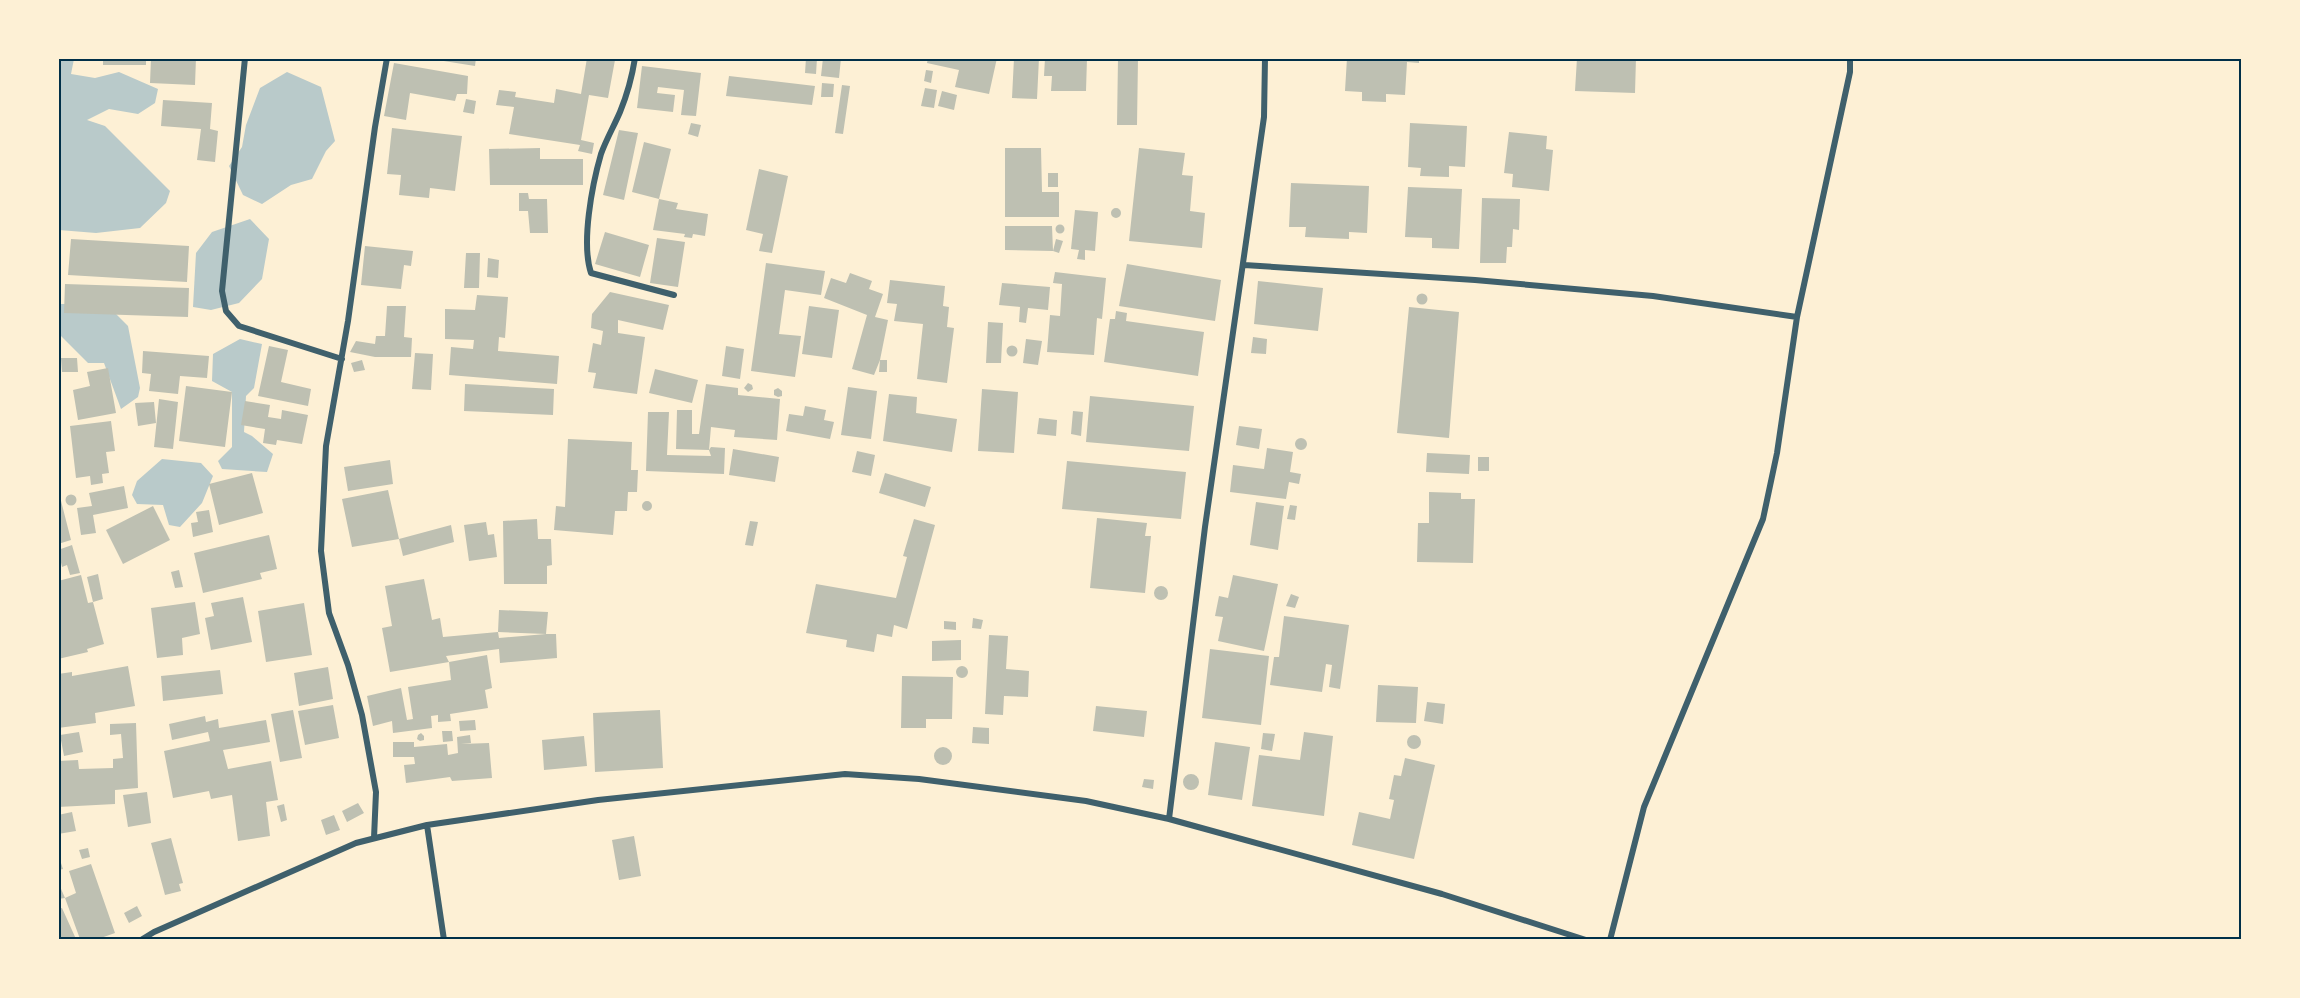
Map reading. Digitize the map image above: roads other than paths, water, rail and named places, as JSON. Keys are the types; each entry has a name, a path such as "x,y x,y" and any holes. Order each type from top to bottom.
{"street":[{"path":"245,58 222,291 226,311 239,326 342,359"},
{"path":"374,838 376,792 362,715 348,665 328,613 321,551 326,446 342,359 387,58"},
{"path":"635,58 632,77 621,110 602,154 586,231 588,265 591,273 674,295"},
{"path":"1169,819 1205,526 1244,265 1251,194 1264,117 1265,58"},
{"path":"1610,939 1644,807 1763,519 1777,453 1797,317 1848,84 1850,58"},
{"path":"1244,265 1475,280 1653,296 1797,317"},
{"path":"141,939 334,852 374,838 427,825 598,800 845,774 919,779 1075,799 1169,819 1442,894 1586,939"},
{"path":"427,825 444,939"}]}
